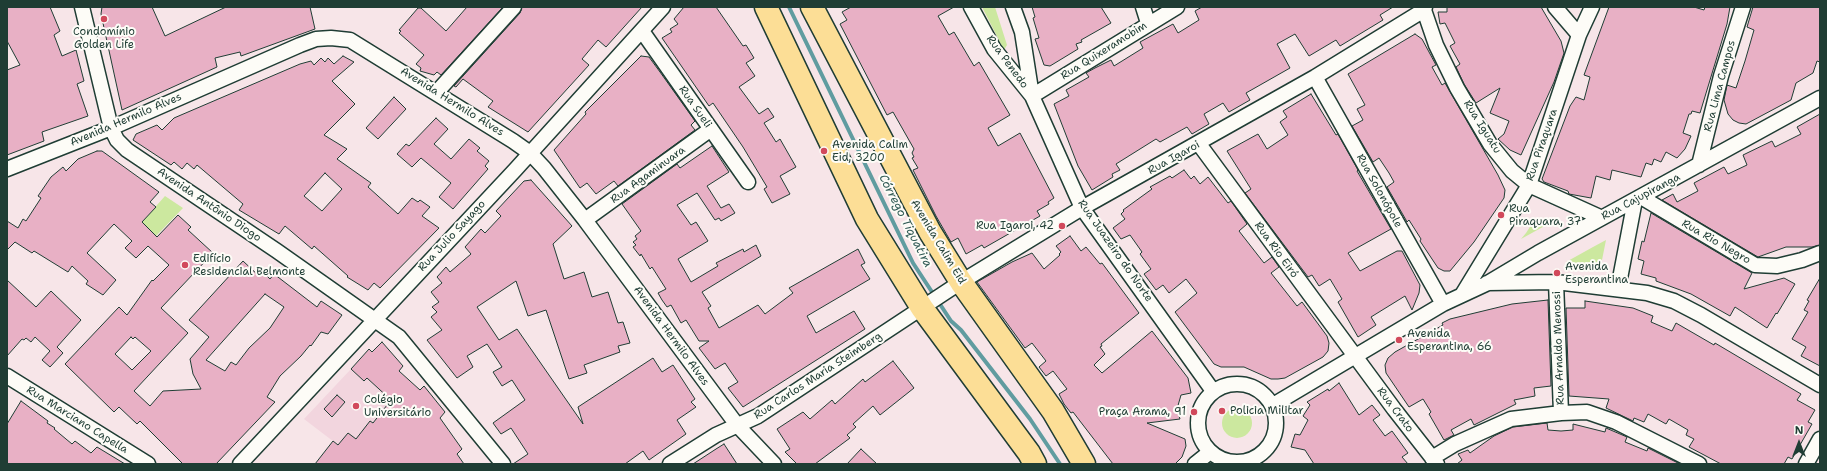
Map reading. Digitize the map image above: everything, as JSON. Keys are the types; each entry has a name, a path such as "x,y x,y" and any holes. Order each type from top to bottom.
{"main road":[{"path":"766,7 867,219 1029,453 1035,464"},
{"name":"Avenida Calim Eid","path":"812,7 930,232 953,287 1053,411 1084,464"}],"street":[{"name":"Avenida Antônio Diogo","path":"82,7 111,128 117,140 127,150 277,250 399,337 503,464"},
{"path":"436,93 514,7"},
{"name":"Rua Julio Sayago","path":"240,464 530,154 663,7"},
{"name":"Rua Penedo","path":"971,7 994,49 1032,96"},
{"name":"Rua Juazeiro do Norte","path":"1013,7 1022,32 1032,96 1082,208 1213,391"},
{"path":"1143,7 1148,23"},
{"name":"Rua Quixeramobim","path":"1032,96 1148,23 1177,7"},
{"path":"1555,7 1579,35"},
{"name":"Rua Piraquara","path":"1462,296 1529,185 1579,35 1592,7"},
{"name":"Rua Lima Campos","path":"1699,165 1721,76 1743,7"},
{"name":"Rua Igaroi","path":"926,306 953,287 1082,208 1199,144 1315,77 1424,8"},
{"name":"Rua Iguatu","path":"1424,8 1436,45 1457,88 1490,144 1512,171 1529,185 1602,218"},
{"name":"Rua Sueli","path":"642,31 748,182"},
{"name":"Avenida Hermilo Alves","path":"7,169 111,128 300,45 316,40 331,38 344,39 356,43 513,141 530,154 544,168 585,220 737,425 774,464"},
{"name":"Rua Solonópole","path":"1315,77 1443,304"},
{"name":"Rua Cajupiranga","path":"1462,296 1820,98"},
{"name":"Rua Agaminuara","path":"585,220 711,129"},
{"name":"Rua Rio Eiró","path":"1199,144 1354,356"},
{"path":"1618,289 1638,199"},
{"name":"Rua Rio Negro","path":"1638,199 1755,265 1777,266 1802,260 1820,253"},
{"path":"1486,284 1556,282 1647,293 1674,301 1820,385"},
{"name":"Rua Arnaldo Menossi","path":"1556,282 1561,413"},
{"path":"1272,405 1443,304 1462,296"},
{"name":"Rua Carlos Maria Steimberg","path":"670,464 716,434 758,416 926,306"},
{"name":"Rua Crato","path":"1354,356 1434,461"},
{"name":"Rua Marciano Capella","path":"7,376 148,464"},
{"path":"1239,383 1253,386 1264,394 1272,405 1276,415 1277,426 1274,437 1264,459 1229,462 1210,452 1202,442 1198,432 1197,420 1205,399 1213,391 1226,385 1239,383"},
{"path":"1434,461 1455,444 1511,419 1561,413 1587,412 1616,422 1699,464"},
{"path":"1806,464 1820,439"},
{"path":"1195,464 1210,452"}],"shaded area":[{"name":"Colégio Universitário","path":"351,369 364,381 367,378 413,420 363,464 304,419"}],"green space":[{"path":"982,7 995,7 1007,45 1004,50"},
{"path":"165,196 183,208 156,236 142,222"},
{"path":"1535,219 1550,223 1521,239 1526,233"},
{"path":"1606,240 1601,265 1566,262 1593,247"},
{"path":"1237,408 1248,412 1252,423 1248,434 1237,438 1226,434 1222,423 1226,412"}],"building":[{"path":"7,7 50,7 60,31 54,35 62,56 76,50 84,81 77,84 88,116 42,132 44,141 7,155 7,70 20,65 7,41"},
{"path":"102,7 152,7 165,36 226,7 310,7 315,29 241,56 240,52 215,58 217,67 122,110 101,14"},
{"path":"467,7 503,7 441,75 437,72 434,75 420,71 421,68 416,64 424,55 399,33 401,31 399,30 418,8 421,8 446,31"},
{"path":"522,7 642,7 606,47 598,40 582,59 589,65 528,132 488,107 493,101 463,79 456,87 454,86 520,13"},
{"path":"684,7 716,7 743,46 746,45 754,58 746,63 755,76 739,87 759,114 768,108 774,117 764,123 776,142 780,139 796,167 780,176 790,194 772,203 764,189 767,187 743,147 713,103 709,106 662,38 672,32 670,29 678,24 674,19"},
{"path":"851,7 954,7 938,16 949,35 954,32 974,66 979,62 1010,115 988,128 998,146 1020,133 1054,198 1048,202 1049,204 1037,211 1040,216 984,248 982,245 966,254 958,238 951,242 913,170 918,168 912,158 914,157 912,153 914,149 893,112 887,115 840,24 847,20 842,12"},
{"path":"1032,7 1101,7 1111,23 1081,40 1082,42 1076,44 1078,49 1050,66 1044,65 1035,39 1039,38 1033,18 1035,17"},
{"path":"1202,7 1393,7 1380,15 1383,20 1340,46 1336,40 1309,56 1295,34 1277,44 1290,68 1246,93 1250,100 1229,112 1223,103 1204,114 1209,124 1192,134 1187,127 1160,142 1156,139 1116,164 1120,170 1112,174 1113,177 1092,190 1078,166 1054,104 1069,96 1066,90 1089,77 1086,73 1111,60 1114,66 1143,48 1140,42 1173,24 1178,33 1199,20 1195,11"},
{"path":"1447,7 1541,7 1561,41 1564,53 1554,82 1521,155 1510,150 1498,139 1504,134 1509,121 1490,113 1500,88 1476,103 1464,84 1456,67 1460,64 1450,46 1455,43 1445,23 1440,24 1438,12 1447,12"},
{"path":"1609,7 1694,7 1704,10 1705,7 1730,7 1727,24 1700,113 1692,111 1691,114 1689,114 1683,133 1691,136 1685,149 1677,158 1666,152 1661,162 1654,159 1652,165 1646,163 1641,177 1612,170 1610,180 1596,176 1591,198 1569,194 1568,191 1544,182 1542,179 1570,106 1576,97 1584,100 1590,77 1584,75"},
{"path":"1753,7 1820,7 1820,62 1817,61 1813,73 1796,83 1791,100 1746,124 1733,120 1728,114 1724,100 1727,85 1736,88 1745,61 1754,30 1747,27"},
{"path":"1415,34 1422,39 1436,65 1432,67 1442,85 1445,83 1498,175 1505,190 1504,198 1474,242 1450,271 1444,271 1438,268 1420,241 1421,239 1409,220 1407,222 1387,187 1394,182 1389,173 1379,158 1373,162 1352,126 1363,120 1357,109 1365,105 1348,74"},
{"path":"343,56 354,62 332,81 355,104 324,135 347,149 337,159 371,183 368,187 398,214 412,198 418,202 420,200 430,207 422,216 439,228 380,288 374,283 368,290 347,277 348,276 314,246 312,249 285,226 279,234 239,210 243,204 197,165 194,169 187,163 182,169 174,162 171,165 133,140 136,134 157,125 162,130 174,118 300,64 311,61 314,65 321,58 325,62 328,58 334,64","holes":["325,173 342,189 322,211 304,196"]},
{"path":"641,56 649,57 660,72 695,121 691,125 695,130 618,186 614,181 596,194 587,183 580,188 554,150 586,114 585,112"},
{"path":"1311,94 1336,135 1338,134 1358,170 1357,171 1391,229 1348,253 1360,271 1397,251 1402,251 1420,285 1419,293 1412,310 1405,296 1371,317 1376,325 1358,337 1338,302 1342,299 1330,279 1319,286 1312,275 1308,277 1245,193 1251,189 1227,151 1258,134 1267,149 1288,135 1280,122 1287,117 1283,111"},
{"path":"394,97 406,109 378,139 366,128"},
{"path":"1820,114 1820,245 1812,247 1786,247 1758,257 1662,200 1673,194 1677,202 1698,191 1694,183 1724,167 1728,174 1747,165 1743,155 1772,141 1775,147 1801,134 1797,127"},
{"path":"436,118 448,129 434,144 451,159 469,139 480,148 477,151 489,161 485,166 488,169 453,209 439,197 451,183 421,158 412,167 397,154 406,144 409,146"},
{"path":"712,146 729,172 707,186 721,208 729,204 735,213 721,221 719,218 715,220 697,193 677,205 691,225 696,222 708,241 678,259 691,282 718,266 716,263 743,249 744,252 756,245 761,256 702,292 711,306 708,308 719,328 758,305 765,314 793,293 789,288 858,249 865,263 861,265 870,279 807,316 816,333 854,311 865,329 743,407 728,388 738,382 725,363 715,369 699,348 709,341 699,341 686,320 681,323 671,305 667,307 662,300 658,293 666,289 652,267 650,269 641,254 640,256 633,247 636,245 633,242 637,239 635,236 641,231 622,204 677,164 680,168"},
{"path":"97,151 102,151 159,192 150,202 156,207 142,222 157,237 178,215 191,227 188,230 213,253 161,308 188,333 134,391 150,406 163,391 201,389 193,374 190,359 209,337 189,320 243,261 259,276 263,272 270,279 274,274 317,307 321,301 342,315 328,334 321,332 311,346 310,345 280,376 267,397 275,402 216,464 183,464 140,421 137,424 119,407 114,412 65,364 119,307 127,315 152,280 153,281 169,265 148,246 136,258 125,248 132,241 114,224 87,253 116,280 103,295 86,284 88,281 72,266 68,272 34,251 32,253 15,242 7,250 7,221 18,228 23,219 26,221 41,198 38,196 51,177 63,167 66,171 78,159","holes":["265,294 284,307 270,328 249,348 236,365 231,362 225,371 206,360","131,337 133,339 135,337 151,351 132,370 115,354"]},
{"path":"1184,170 1191,179 1194,176 1200,184 1208,177 1228,203 1231,201 1247,224 1239,231 1264,263 1272,257 1279,267 1271,273 1297,306 1302,302 1327,336 1329,343 1328,351 1323,357 1285,378 1278,379 1271,379 1244,367 1221,367 1214,364 1175,312 1197,293 1186,279 1169,293 1163,285 1156,290 1144,274 1151,269 1140,254 1142,252 1130,235 1121,239 1113,228 1125,219 1121,214 1124,211 1123,210 1152,189 1150,187 1170,176 1172,178"},
{"path":"531,180 572,226 553,244 564,279 584,272 592,297 608,292 618,323 623,322 630,343 618,346 620,352 584,365 587,373 569,379 546,310 528,316 516,281 477,307 499,340 517,329 583,424 578,407 653,358 662,372 673,365 695,399 691,402 696,407 677,420 686,434 649,460 643,451 625,464 513,464 528,454 511,428 501,434 493,423 525,400 512,380 502,386 493,372 502,367 487,344 467,356 473,367 457,378 427,340 442,330 431,317 437,312 432,307 439,302 431,292 442,283 437,277 446,267 450,272 471,254 465,247 481,229 485,233 501,216 496,211 524,181"},
{"path":"1651,213 1752,273 1744,289 1784,278 1795,284 1767,328 1735,307 1730,316 1691,294 1656,281 1656,278 1641,274 1644,261 1638,259"},
{"path":"1070,236 1081,251 1086,247 1100,264 1102,263 1139,313 1101,344 1102,346 1100,347 1105,354 1094,365 1102,373 1152,331 1188,378 1191,393 1181,395 1177,409 1180,419 1147,423 1185,439 1186,446 1182,457 1175,464 1113,464 1073,412 1071,413 1064,404 1059,394 1067,389 1053,371 1046,376 1039,367 1046,361 1032,343 1025,348 977,282 1012,262 1032,253 1044,269 1060,255 1059,254 1061,252 1056,246"},
{"path":"1820,278 1820,366 1801,356 1806,347 1792,339 1808,312 1804,310 1809,301 1807,300"},
{"path":"7,280 36,307 51,291 81,320 57,347 63,353 50,367 42,360 50,351 35,337 31,342 26,338 24,340 22,339 7,356"},
{"path":"1548,300 1551,386 1534,388 1535,396 1514,400 1516,404 1474,425 1471,419 1451,430 1454,435 1444,440 1429,414 1431,412 1423,399 1409,407 1386,373 1385,365 1388,358 1395,352 1443,325 1442,323 1450,319 1512,304"},
{"path":"1585,301 1633,308 1653,316 1651,322 1672,331 1676,323 1714,345 1715,343 1801,394 1797,400 1815,410 1808,422 1812,424 1792,459 1788,457 1784,464 1721,464 1689,447 1694,439 1686,435 1688,430 1669,419 1666,424 1648,414 1644,422 1634,418 1633,421 1606,408 1609,399 1569,396 1566,308 1585,308"},
{"path":"382,342 403,366 399,371 420,390 424,386 445,412 440,418 462,449 457,454 464,464 315,464 333,441 338,445 348,433 356,439 370,421 373,423 391,400 367,378 364,381 351,369 369,349 372,352"},
{"path":"893,361 914,388 880,415 873,406 853,424 856,427 847,435 850,438 815,464 797,464 785,452 790,449 777,429 803,412 810,419 832,400 835,404 863,379 865,382"},
{"path":"1339,383 1359,415 1372,405 1380,415 1373,420 1385,436 1392,431 1408,453 1402,457 1408,464 1314,464 1305,450 1291,447 1295,434 1300,435 1308,420 1303,416 1310,405 1307,402 1328,389 1329,391"},
{"path":"337,395 345,402 332,417 324,409"},
{"path":"21,401 48,421 47,423 55,428 54,429 72,444 75,441 91,453 97,447 125,464 7,464 7,424"},
{"path":"1547,423 1548,430 1573,430 1573,424 1605,432 1606,428 1627,437 1625,442 1647,451 1648,448 1680,464 1457,464 1462,460 1458,454 1468,450 1470,453 1494,436 1513,427"},
{"path":"724,444 737,464 693,464 716,449"},
{"path":"861,449 877,464 847,464"}],"waterway":[{"name":"Córrego Tiquatira","path":"789,7 913,263 951,321 961,330 1030,419 1060,464"}],"place":[{"name":"Condomínio Golden Life","path":"104,19"},
{"name":"Avenida Calim Eid, 3200","path":"824,151"},
{"name":"Rua Piraquara, 37","path":"1501,215"},
{"name":"Rua Igaroi, 42","path":"1062,226"},
{"name":"Edifício Residencial Belmonte","path":"185,265"},
{"name":"Avenida Esperantina","path":"1557,273"},
{"name":"Avenida Esperantina, 66","path":"1399,340"},
{"name":"Colégio Universitário","path":"356,406"},
{"name":"Policia Militar","path":"1222,411"},
{"name":"Praça Arama, 91","path":"1194,412"}]}
